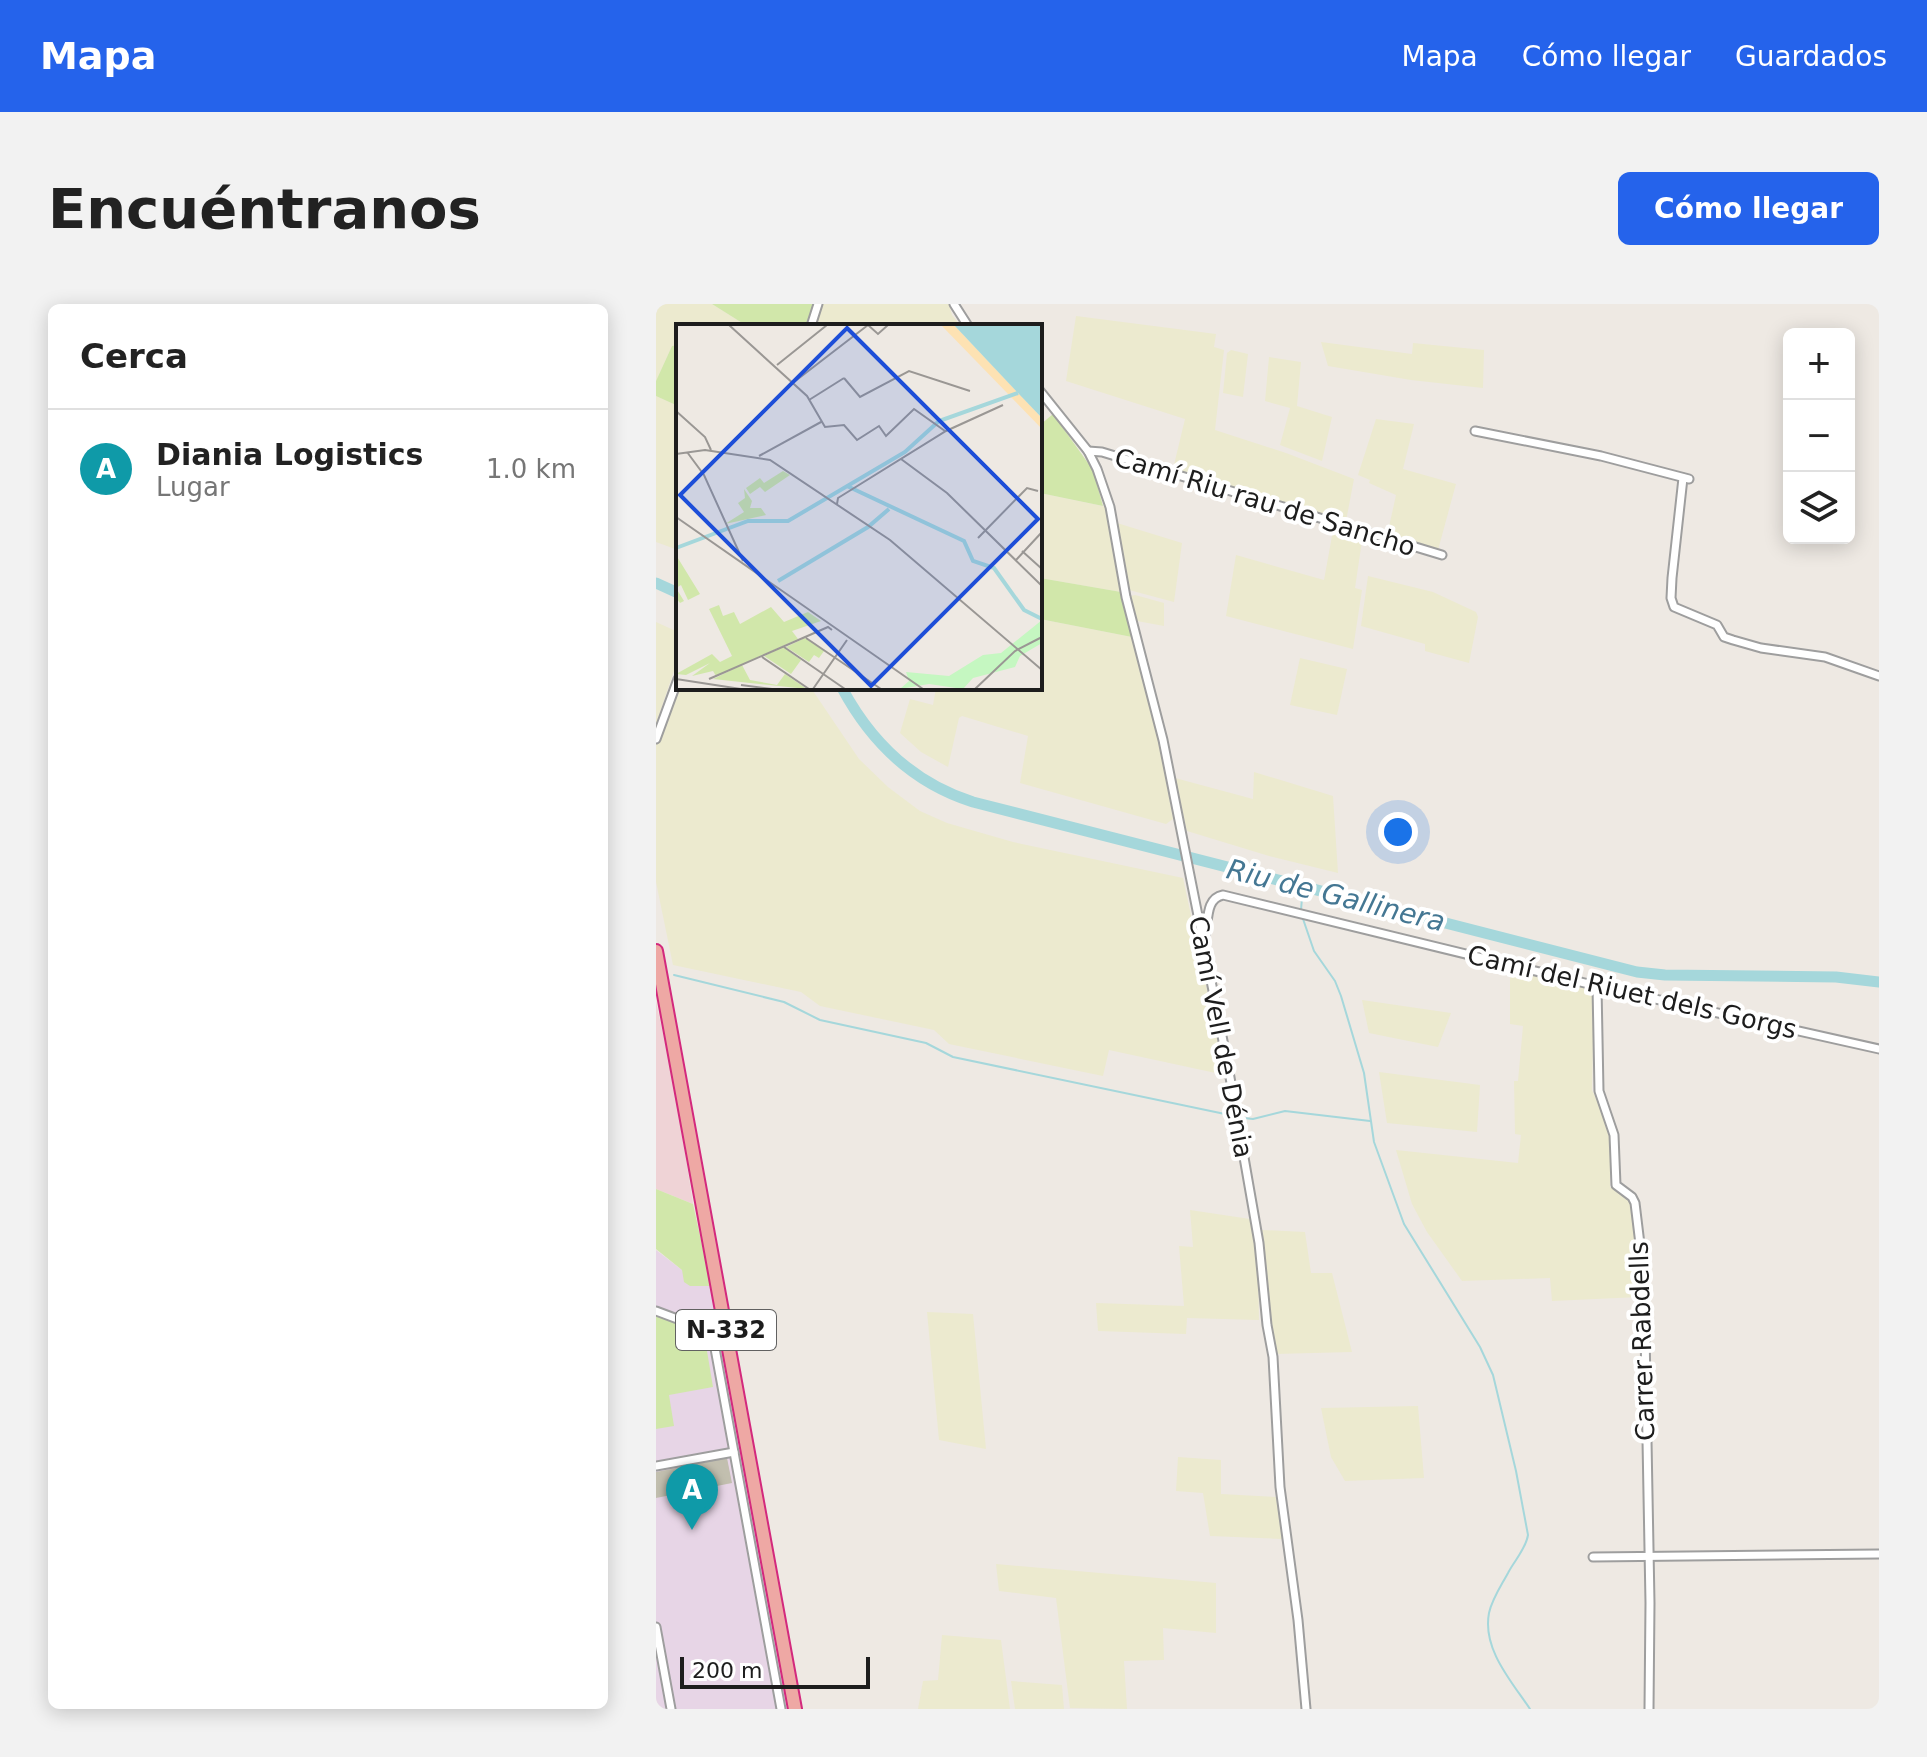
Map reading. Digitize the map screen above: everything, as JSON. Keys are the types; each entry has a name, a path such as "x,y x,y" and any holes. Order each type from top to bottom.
{"highway":[{"name":"N-332","path":"656,951 795,1709"}],"street":[{"path":"812,324 818,304"},
{"path":"954,304 967,324"},
{"name":"Camí Vell de Dénia","path":"1042,394 1088,451 1110,507 1126,597 1153,694 1189,870 1240,1128 1259,1243 1273,1357 1280,1487 1298,1620 1306,1709"},
{"path":"1475,431 1601,456 1686,479 1672,578 1671,602 1674,607 1717,625 1724,637 1761,648 1825,657 1879,676"},
{"name":"Camí Riu rau de Sancho","path":"1088,451 1102,452 1442,555"},
{"path":"656,739 676,684"},
{"name":"Camí del Riuet dels Gorgs","path":"1198,915 1209,912 1210,902 1223,895 1597,986 1879,1049"},
{"path":"1203,942 1209,912"},
{"name":"Carrer Rabdells","path":"1597,986 1600,1100 1614,1135 1616,1185 1635,1203 1642,1254 1649,1709"},
{"path":"656,1311 712,1332 781,1709"},
{"path":"656,1466 734,1452"},
{"path":"1593,1557 1879,1554"},
{"path":"656,1627 671,1709"}],"shaded area":[{"path":"656,304 712,304 744,324 676,324 676,345 672,346 656,381"},
{"path":"820,304 949,304 959,324 814,324"},
{"path":"1076,316 1216,334 1214,347 1224,350 1215,430 1354,479 1346,521 1173,469 1185,419 1066,381"},
{"path":"1321,342 1412,354 1413,343 1484,350 1483,388 1328,366"},
{"path":"1231,350 1248,354 1243,397 1223,393 1227,353"},
{"path":"1269,357 1301,362 1297,406 1332,417 1322,461 1280,445 1290,408 1265,401"},
{"path":"656,396 676,405 676,549 656,542"},
{"path":"1376,419 1414,424 1403,469 1456,484 1438,550 1387,536 1396,495 1358,475"},
{"path":"1042,493 1107,507 1121,592 1042,578"},
{"path":"1117,523 1182,543 1174,602 1129,590"},
{"path":"1334,525 1363,534 1355,588 1362,590 1353,649 1226,616 1236,555 1324,580"},
{"path":"1368,576 1433,592 1476,612 1478,617 1469,663 1425,651 1425,644 1361,626"},
{"path":"1131,596 1164,603 1164,626 1137,621"},
{"path":"1042,619 1132,637 1153,709 1173,819 1166,824 1020,783 1028,736 962,716 948,767 921,752 900,733 910,699 933,705 936,690 1042,690"},
{"path":"656,622 676,631 676,665 656,724"},
{"path":"1300,658 1347,669 1337,715 1290,705"},
{"path":"676,690 812,690 859,759 888,787 920,811 947,823 1013,842 1183,878 1225,1075 1109,1050 1103,1076 949,1044 934,1030 820,1006 801,992 673,965 656,882 656,745"},
{"path":"1254,772 1333,796 1338,873 1187,831 1175,778 1253,799"},
{"path":"1510,967 1588,986 1594,993 1592,1090 1610,1130 1610,1187 1629,1199 1636,1232 1639,1297 1552,1301 1550,1278 1462,1281 1427,1232 1412,1204 1396,1150 1518,1163 1521,1135 1515,1134 1514,1081 1518,1081 1523,1026 1510,1024"},
{"path":"1362,1000 1451,1013 1438,1047 1369,1033"},
{"path":"656,1002 676,1093 693,1204 656,1189"},
{"path":"1379,1072 1480,1085 1477,1132 1387,1123"},
{"path":"1190,1210 1250,1219 1258,1262 1259,1320 1187,1318 1186,1334 1098,1331 1096,1303 1184,1306 1179,1246 1193,1247"},
{"path":"1262,1230 1305,1232 1311,1273 1332,1273 1352,1352 1275,1354"},
{"path":"656,1250 682,1270 690,1286 711,1286 789,1709 656,1709"},
{"path":"927,1312 973,1314 986,1449 939,1440"},
{"path":"1418,1406 1424,1478 1345,1481 1331,1457 1321,1408"},
{"path":"1178,1457 1221,1460 1221,1494 1276,1497 1282,1539 1210,1536 1203,1493 1176,1491"},
{"path":"727,1458 732,1483 656,1498 656,1472"},
{"path":"996,1564 1216,1583 1216,1633 1163,1628 1164,1660 1124,1661 1127,1709 1070,1708 1056,1598 999,1591"},
{"path":"942,1635 1001,1640 1010,1709 918,1709 923,1681 938,1680"},
{"path":"1011,1681 1062,1685 1064,1709 1015,1709"}],"green space":[{"path":"712,304 814,304 815,307 809,324 744,324"},
{"path":"676,345 676,405 656,396 656,381 672,346"},
{"path":"1053,414 1093,470 1103,506 1042,493 1042,423"},
{"path":"1042,578 1121,592 1132,637 1042,619"},
{"path":"656,1189 693,1204 711,1286 690,1286 684,1282 682,1270 656,1249"},
{"path":"656,1314 704,1333 713,1387 669,1395 674,1426 656,1429"}],"waterway":[{"name":"Riu de Gallinera","path":"656,583 676,592"},
{"name":"Riu de Gallinera","path":"843,690 866,726 896,758 931,784 973,802 1637,972 1836,977 1879,982"},
{"path":"1301,910 1303,886"},
{"path":"1302,916 1314,951 1335,981 1341,996 1364,1073 1374,1142 1404,1224 1480,1347 1493,1375 1528,1535 1492,1603 1488,1626 1500,1664 1530,1709"},
{"path":"674,975 784,1002 820,1020 926,1043 953,1057 1244,1118 1253,1119 1285,1111 1370,1121"}],"place":[{"name":"Diania Logistics","path":"692,1530"}]}
